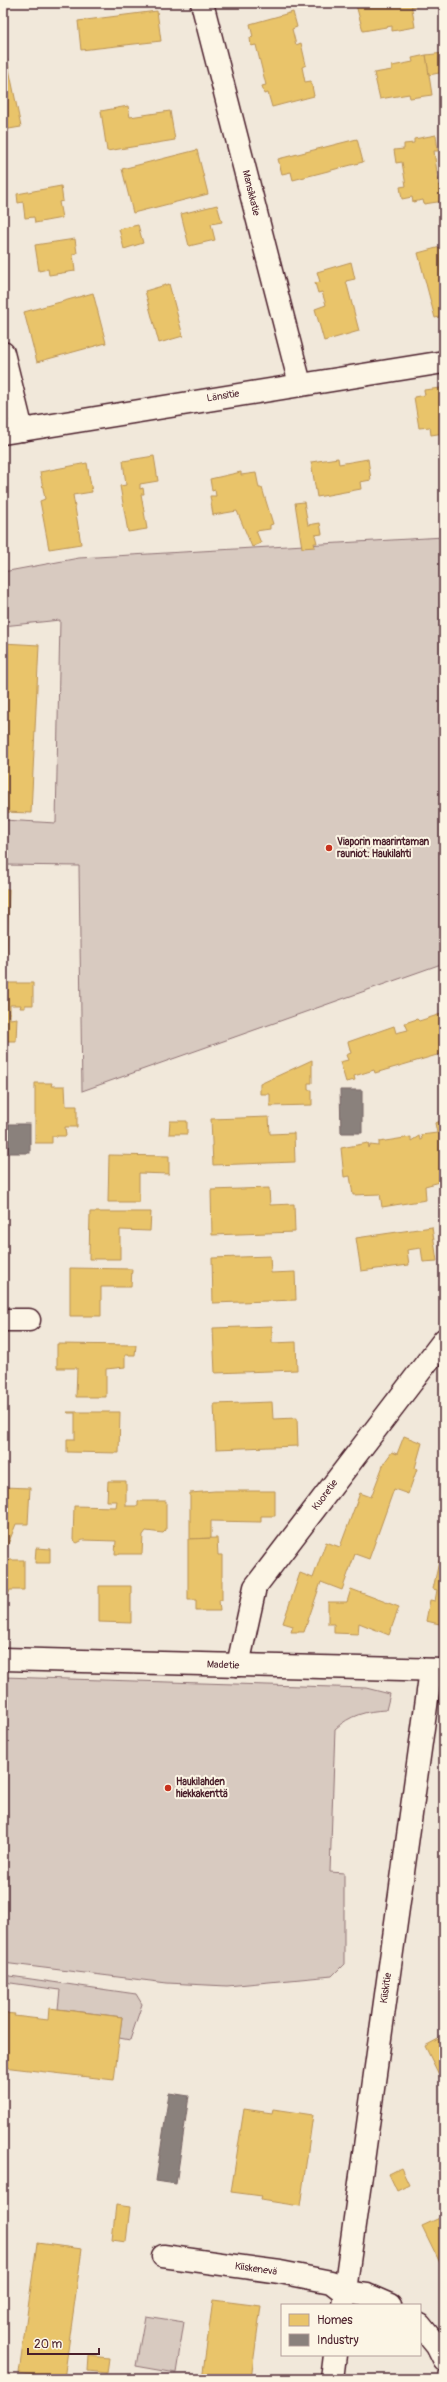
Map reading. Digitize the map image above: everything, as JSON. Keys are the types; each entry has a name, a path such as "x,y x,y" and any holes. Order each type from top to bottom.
{"street":[{"name":"Mansikkatie","path":"202,3 300,384"},
{"path":"3,353 13,431"},
{"name":"Länsitie","path":"13,431 444,362"},
{"path":"3,1320 29,1320"},
{"name":"Kuoretie","path":"238,1665 255,1587 444,1340"},
{"name":"Madetie","path":"3,1659 437,1670"},
{"name":"Kiiskitie","path":"344,2298 437,1670"},
{"name":"Kiiskenevä","path":"163,2256 310,2277 331,2282 344,2298"},
{"path":"344,2298 367,2295 388,2304"},
{"path":"421,2326 437,2346 444,2360"},
{"path":"332,2379 335,2356"}],"shaded area":[{"path":"444,537 444,963 82,1091 79,866 3,865 3,820 56,823 60,620 3,626 3,572 79,558"},
{"name":"Haukilahden hiekkakenttä","path":"3,1677 366,1688 390,1694 386,1710 372,1711 352,1717 335,1729 330,1872 344,1873 344,1964 332,1976 227,1986 167,1983 3,1963"},
{"path":"3,1975 136,1994 142,2004 130,2040 119,2038 122,2017 58,2009 60,1990 4,1982 3,1989"},
{"path":"145,2316 184,2322 176,2373 136,2366"}],"building: Homes":[{"path":"370,3 411,3 415,27 392,31 392,26 363,31 356,5"},
{"path":"411,3 437,3 412,7"},
{"path":"157,11 161,41 81,50 78,21"},
{"path":"293,12 297,27 292,29 296,45 301,43 306,65 302,67 305,82 311,81 314,96 272,107 268,93 264,94 262,86 266,85 256,45 251,46 250,38 253,37 250,24"},
{"path":"444,53 444,72 429,75 426,55"},
{"path":"426,55 432,95 410,98 409,94 380,99 374,73 392,70 392,66 413,62 412,58"},
{"path":"7,59 21,127 3,130 3,60"},
{"path":"128,106 130,117 170,111 175,140 107,151 101,111"},
{"path":"436,135 438,151 434,151 439,186 444,185 444,201 424,204 423,200 413,202 412,197 402,199 400,187 406,186 402,162 396,163 394,150 404,149 404,144 414,143 414,139"},
{"path":"357,139 363,162 293,180 291,172 282,174 278,159"},
{"path":"197,150 208,194 133,213 122,169"},
{"path":"61,186 63,201 59,202 62,218 35,223 34,217 25,218 23,202 18,203 17,194"},
{"path":"217,205 222,222 211,224 215,240 189,246 181,214"},
{"path":"138,225 143,243 124,249 119,229"},
{"path":"75,239 77,253 73,254 75,271 49,275 48,269 39,271 35,245"},
{"path":"444,246 444,276 442,277 444,316 435,318 418,253"},
{"path":"351,262 355,279 346,281 359,331 324,341 315,309 326,305 322,292 318,293 315,283 320,282 317,272"},
{"path":"169,284 183,336 159,343 145,291"},
{"path":"93,293 106,343 37,362 24,312"},
{"path":"441,388 444,392 444,433 431,435 430,427 419,428 414,397 425,395 424,390"},
{"path":"154,456 158,481 140,484 140,489 143,488 144,494 141,494 147,529 128,532 120,486 126,485 123,461"},
{"path":"338,458 339,464 368,459 371,480 360,482 361,489 317,497 311,462"},
{"path":"87,463 92,492 73,495 81,544 49,549 40,501 45,499 40,472"},
{"path":"241,472 241,475 256,473 259,488 262,488 273,524 270,525 270,529 256,531 261,543 252,547 237,511 213,515 210,496 216,496 215,490 212,491 210,479"},
{"path":"304,502 308,525 320,523 322,534 315,535 317,543 314,543 315,547 302,548 295,503"},
{"path":"3,643 39,645 31,813 3,812"},
{"path":"3,889 9,889 7,957 3,957"},
{"path":"3,983 33,983 33,1005 25,1005 25,1008 20,1008 21,1005 10,1005 10,1019 17,1018 16,1041 3,1041"},
{"path":"444,1013 444,1053 375,1073 374,1070 354,1076 355,1080 346,1082 340,1062 348,1060 346,1055 351,1053 348,1042 394,1026 396,1033 408,1030 405,1023 417,1019 419,1021"},
{"path":"312,1060 312,1083 308,1083 308,1090 312,1090 312,1105 270,1106 270,1094 260,1094 260,1084"},
{"path":"35,1083 52,1083 51,1086 65,1086 66,1106 77,1106 77,1127 65,1127 66,1136 52,1136 52,1143 35,1143"},
{"path":"269,1117 270,1134 294,1133 295,1162 213,1165 211,1119"},
{"path":"444,1120 444,1181 425,1186 426,1200 382,1207 380,1194 353,1195 350,1176 344,1177 341,1148 368,1143 369,1148 370,1145 379,1146 379,1142 411,1137 411,1141 419,1136 420,1140 422,1139 421,1135 437,1133 435,1123"},
{"path":"170,1121 187,1121 187,1134 169,1134"},
{"path":"109,1155 169,1156 169,1174 139,1173 139,1202 108,1202"},
{"path":"269,1188 270,1205 294,1204 295,1232 212,1235 211,1190"},
{"path":"90,1212 151,1212 150,1231 120,1230 120,1259 89,1259"},
{"path":"432,1227 437,1261 423,1262 421,1248 407,1250 409,1265 361,1271 356,1238"},
{"path":"270,1256 271,1273 295,1272 296,1300 213,1303 212,1258"},
{"path":"70,1268 132,1269 131,1287 101,1287 101,1316 70,1316"},
{"path":"272,1326 272,1343 296,1342 297,1370 215,1373 213,1328"},
{"path":"57,1344 136,1345 135,1355 125,1355 125,1367 106,1369 106,1397 76,1397 77,1368 57,1368"},
{"path":"272,1402 273,1419 297,1418 298,1446 216,1449 214,1404"},
{"path":"67,1412 120,1412 119,1453 67,1452 67,1439 75,1439 75,1413"},
{"path":"404,1436 422,1443 415,1468 417,1469 408,1494 394,1489 369,1559 355,1554 342,1590 321,1582 304,1632 291,1632 293,1626 283,1623 300,1573 313,1578 326,1542 340,1547 360,1493 371,1497 384,1463 392,1452 397,1454"},
{"path":"108,1481 126,1481 126,1506 138,1506 138,1501 166,1501 166,1530 163,1533 146,1531 143,1535 142,1554 115,1554 116,1541 83,1540 77,1543 73,1540 74,1506 116,1507 117,1501 107,1501"},
{"path":"3,1487 30,1488 28,1524 16,1524 3,1557"},
{"path":"215,1491 275,1491 275,1516 261,1516 261,1522 211,1521 211,1538 190,1539 190,1493"},
{"path":"217,1538 218,1555 222,1555 222,1600 219,1600 220,1611 196,1611 196,1600 188,1600 188,1539"},
{"path":"36,1548 50,1549 50,1563 35,1563"},
{"path":"442,1548 444,1549 444,1625 426,1621 430,1600 435,1601 437,1590 433,1589"},
{"path":"3,1560 24,1560 24,1590 10,1590 3,1609"},
{"path":"99,1586 131,1586 131,1623 99,1622"},
{"path":"351,1589 399,1607 389,1635 359,1623 358,1634 334,1633 334,1624 328,1624 328,1602 347,1602"},
{"path":"49,2008 122,2017 114,2080 3,2067 3,2013 15,2014 14,2016 48,2020"},
{"path":"444,2036 444,2085 425,2046"},
{"path":"244,2109 272,2113 273,2109 313,2115 300,2206 261,2200 262,2196 231,2192"},
{"path":"401,2168 409,2185 397,2191 389,2174"},
{"path":"116,2205 130,2207 126,2242 112,2240"},
{"path":"444,2216 444,2271 422,2226"},
{"path":"37,2243 82,2249 64,2379 19,2373"},
{"path":"213,2300 261,2306 251,2379 202,2379"},
{"path":"89,2356 109,2358 107,2373 88,2371"}],"building: Industry":[{"path":"340,1090 362,1090 362,1133 341,1133"},
{"path":"8,1124 30,1124 30,1153 8,1153"},
{"path":"169,2093 189,2096 176,2184 156,2181"}],"place":[{"name":"Viaporin maarintaman rauniot: Haukilahti","path":"329,848"},
{"name":"Haukilahden hiekkakenttä","path":"168,1788"}]}
